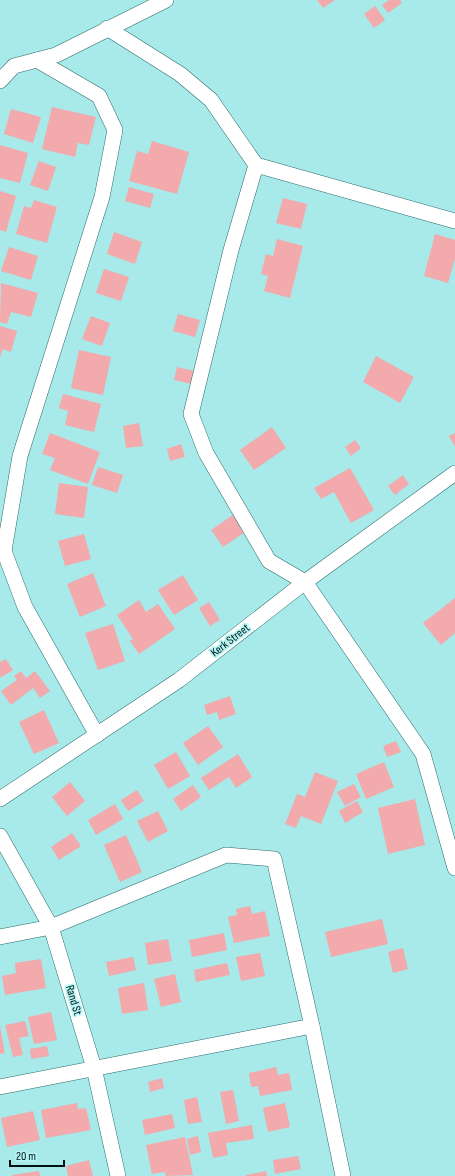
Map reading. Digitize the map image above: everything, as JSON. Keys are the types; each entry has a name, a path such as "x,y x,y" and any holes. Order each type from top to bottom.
{"street":[{"path":"0,81 14,66 56,55 107,28 166,0"},
{"path":"107,28 180,74 211,100 256,166 455,220"},
{"path":"37,60 99,96 115,130 102,197 20,456 4,551 25,607 97,735"},
{"path":"256,166 231,250 191,414 206,453 269,561 305,582 423,754 455,868"},
{"name":"Kerk Street","path":"0,799 179,680 305,582 455,474"},
{"name":"Rand St","path":"0,836 52,928 94,1068 118,1176"},
{"path":"0,936 52,928 226,855 274,859 312,1026 343,1176"},
{"path":"0,1087 312,1026"}],"building":[{"path":"317,0 335,0 323,8"},
{"path":"389,0 400,0 402,3 388,13 382,5"},
{"path":"375,6 385,20 374,28 364,14"},
{"path":"52,107 96,117 89,145 78,143 75,157 42,149"},
{"path":"11,109 41,117 33,143 4,134"},
{"path":"152,141 189,152 177,194 129,181 137,151 148,154"},
{"path":"0,145 28,153 20,183 0,178"},
{"path":"39,161 56,167 48,191 30,185"},
{"path":"129,187 154,194 150,208 125,201"},
{"path":"0,191 16,196 6,232 0,230"},
{"path":"283,198 307,204 301,229 276,223"},
{"path":"34,200 57,207 47,243 16,234 24,206 31,208"},
{"path":"114,232 142,242 135,264 107,254"},
{"path":"435,234 455,240 455,259 448,283 424,276"},
{"path":"277,239 303,246 290,298 264,291 268,276 261,274 266,254 273,256"},
{"path":"9,247 38,256 31,280 1,271"},
{"path":"104,269 129,277 121,301 96,293"},
{"path":"1,283 38,293 31,317 11,312 7,324 0,322"},
{"path":"178,314 200,320 195,337 173,331"},
{"path":"91,316 110,323 102,346 82,339"},
{"path":"0,326 17,331 11,352 3,349 0,357"},
{"path":"79,350 111,357 103,395 71,388"},
{"path":"376,356 414,377 400,403 363,382"},
{"path":"177,367 194,371 191,384 174,380"},
{"path":"63,394 101,404 94,432 65,425 68,411 59,408"},
{"path":"139,423 143,446 126,448 123,426"},
{"path":"272,427 286,448 254,470 240,450"},
{"path":"50,433 100,452 88,484 50,470 55,458 42,454"},
{"path":"455,433 455,447 449,436"},
{"path":"355,440 361,448 351,456 345,447"},
{"path":"181,444 185,457 170,461 167,449"},
{"path":"98,467 123,475 117,493 92,485"},
{"path":"350,468 374,510 351,523 334,492 321,499 314,488"},
{"path":"403,475 409,484 395,495 388,486"},
{"path":"59,483 88,487 84,518 55,514"},
{"path":"233,515 245,532 223,547 211,530"},
{"path":"84,534 91,559 65,566 58,541"},
{"path":"93,573 106,606 80,617 67,584"},
{"path":"183,575 198,600 174,615 158,590"},
{"path":"455,598 455,633 441,645 423,623"},
{"path":"139,600 146,612 158,604 175,629 139,654 130,641 133,639 117,615"},
{"path":"209,602 220,620 210,626 199,608"},
{"path":"113,624 125,661 98,670 85,633"},
{"path":"6,659 13,670 0,678 0,662"},
{"path":"21,671 26,678 35,671 50,691 40,698 33,688 11,705 1,691 17,680 14,676"},
{"path":"230,696 236,714 219,720 217,712 207,715 204,705"},
{"path":"44,710 59,743 34,754 19,722"},
{"path":"208,726 223,747 198,765 183,743"},
{"path":"396,741 401,752 387,757 383,746"},
{"path":"176,752 190,776 168,789 154,765"},
{"path":"238,754 252,777 236,788 229,777 209,790 201,778"},
{"path":"384,762 394,787 366,799 356,774"},
{"path":"315,772 338,781 321,824 301,816 296,828 285,824 297,794 305,797"},
{"path":"70,782 85,801 67,816 52,797"},
{"path":"354,784 361,797 345,806 337,792"},
{"path":"193,785 201,797 181,811 173,799"},
{"path":"137,790 144,801 128,811 121,800"},
{"path":"415,799 425,845 388,854 378,808"},
{"path":"357,801 363,812 345,823 339,811"},
{"path":"115,804 123,819 96,835 88,820"},
{"path":"158,811 168,831 148,842 137,821"},
{"path":"72,833 81,846 59,860 51,847"},
{"path":"126,835 142,872 120,882 104,845"},
{"path":"250,906 252,914 265,911 270,936 234,943 228,917 237,915 236,909"},
{"path":"382,919 388,944 331,957 325,932"},
{"path":"224,933 227,950 192,957 189,940"},
{"path":"168,939 172,961 148,965 145,943"},
{"path":"403,948 408,969 393,973 388,952"},
{"path":"260,953 265,976 241,981 236,957"},
{"path":"133,957 136,970 109,976 106,962"},
{"path":"41,959 46,988 5,995 2,976 16,973 15,963"},
{"path":"227,963 230,975 196,982 194,970"},
{"path":"175,974 181,1002 161,1007 154,979"},
{"path":"144,983 148,1010 122,1014 118,988"},
{"path":"51,1012 57,1040 34,1044 28,1017"},
{"path":"25,1021 29,1036 19,1038 23,1055 13,1057 5,1025"},
{"path":"0,1026 5,1053 0,1054"},
{"path":"47,1046 49,1056 31,1059 30,1049"},
{"path":"276,1067 278,1075 289,1073 292,1090 260,1096 258,1086 251,1087 249,1073"},
{"path":"162,1078 164,1088 150,1092 148,1082"},
{"path":"233,1090 239,1121 226,1124 220,1092"},
{"path":"197,1097 202,1122 188,1124 184,1100"},
{"path":"77,1103 78,1109 86,1108 91,1130 46,1138 41,1110"},
{"path":"285,1103 290,1127 268,1132 263,1108"},
{"path":"33,1111 40,1140 7,1147 1,1118"},
{"path":"172,1114 175,1128 145,1135 142,1120"},
{"path":"252,1125 254,1139 226,1143 228,1155 213,1158 208,1133"},
{"path":"198,1136 201,1152 190,1155 187,1139"},
{"path":"185,1137 193,1175 166,1176 165,1172 152,1174 146,1145"},
{"path":"298,1156 301,1169 275,1174 273,1160"},
{"path":"89,1160 93,1176 68,1176 66,1166"},
{"path":"39,1171 40,1176 12,1176 12,1175"},
{"path":"266,1171 267,1176 246,1176 246,1175"}]}
